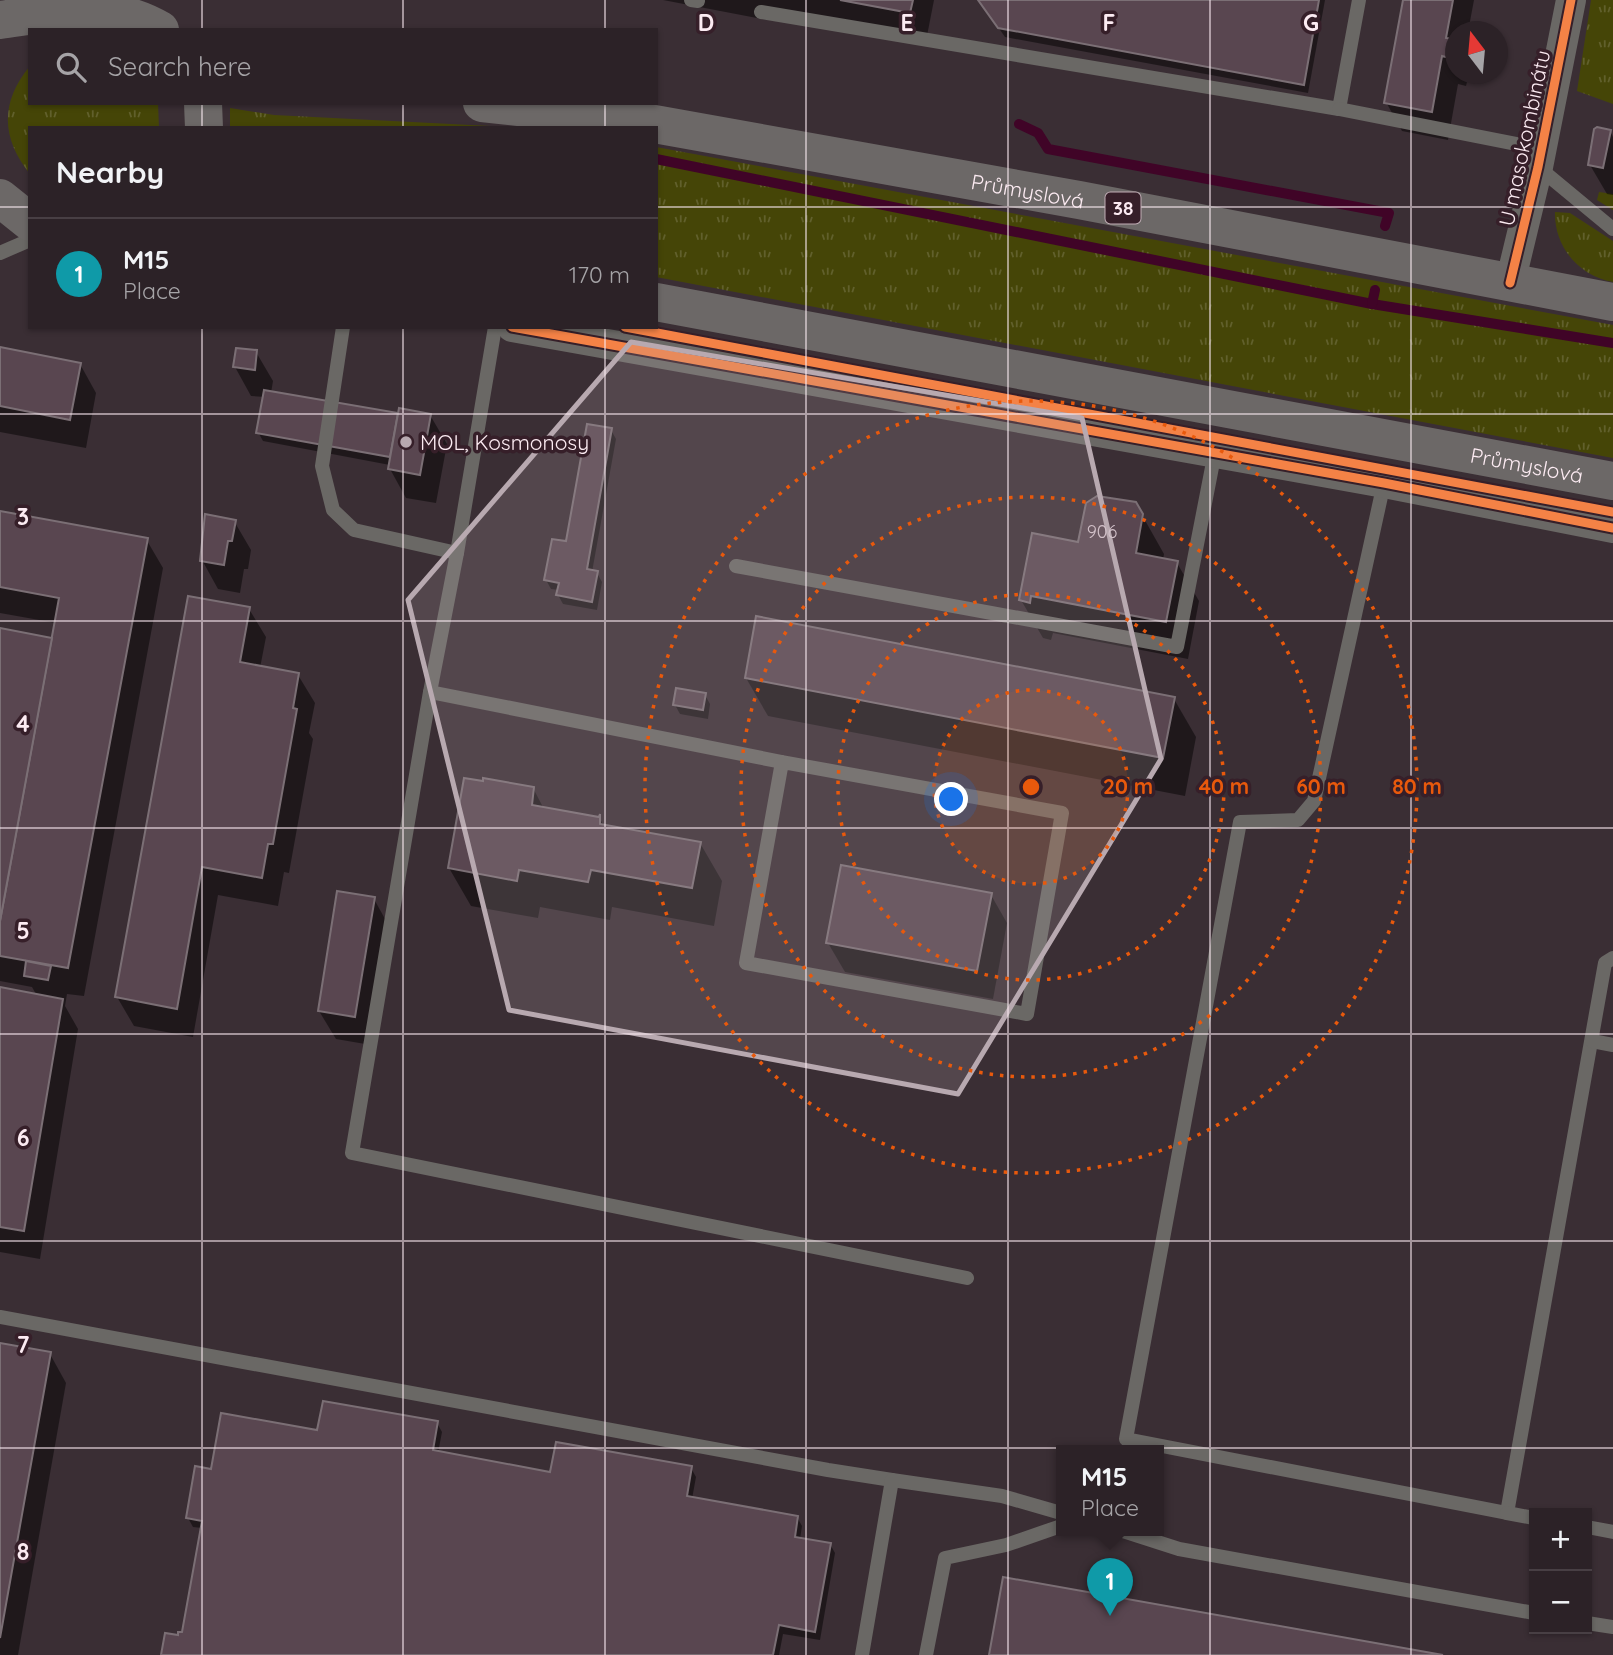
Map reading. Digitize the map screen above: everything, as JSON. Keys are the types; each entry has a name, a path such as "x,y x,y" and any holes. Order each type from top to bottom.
{"main road":[{"path":"0,20 57,8 116,4 157,28"},
{"path":"0,44 32,18 57,8"},
{"path":"203,105 204,126"},
{"name":"Průmyslová","path":"500,105 632,120 1079,200 1613,302"},
{"path":"0,198 28,221"},
{"name":"Průmyslová","path":"658,302 1613,481"}],"street":[{"name":"U masokombinátu","path":"1510,283 1540,158 1571,0"},
{"path":"523,329 1384,483 1613,528"}],"lane":[{"path":"1339,109 1359,0"},
{"path":"761,12 1339,109 1540,158 1613,229"},
{"path":"0,253 28,241"},
{"path":"343,329 322,466 333,510 354,530 457,553"},
{"path":"495,329 352,1153 967,1278"},
{"path":"736,566 1177,647 1214,453"},
{"path":"1157,1445 1126,1439 1240,822 1298,820 1314,801 1384,483"},
{"path":"430,692 782,762 1062,813 1027,1014 746,963 782,762"},
{"path":"1507,1513 1592,1041 1607,988 1605,963 1613,958"},
{"path":"1592,1041 1613,1045"},
{"path":"0,1317 800,1465 1002,1496 1056,1512"},
{"path":"1164,1446 1529,1517"},
{"path":"862,1655 892,1480"},
{"path":"926,1655 945,1558 1006,1545 1056,1528"},
{"path":"1592,1528 1613,1532"},
{"path":"1139,1536 1179,1549 1529,1612"},
{"path":"1592,1624 1613,1627"}],"highlighted area":[{"path":"631,342 1082,418 1161,759 958,1094 509,1010 408,600"}],"green space":[{"path":"1591,0 1613,0 1613,104 1577,91"},
{"path":"28,69 28,105 158,105 159,126 28,126 28,171 9,134 9,106"},
{"path":"230,108 274,115 492,126 230,126"},
{"path":"658,147 1613,325 1613,458 658,277"},
{"path":"1599,192 1613,194 1613,210 1597,200"},
{"path":"1555,212 1570,213 1613,241 1613,282 1589,273 1571,258 1559,237"}],"building":[{"path":"840,0 913,0 910,13"},
{"path":"978,0 1319,0 1304,85 998,28"},
{"path":"1403,0 1453,0 1449,21 1445,21 1445,57 1442,56 1432,112 1384,103"},
{"path":"1597,127 1611,130 1603,168 1588,165 1594,129"},
{"path":"0,347 81,363 70,420 0,406"},
{"path":"236,348 257,350 255,370 233,367"},
{"path":"264,390 398,413 390,457 256,433"},
{"path":"399,408 431,414 420,475 388,469"},
{"path":"587,424 612,428 587,569 598,571 592,602 556,595 559,583 544,580 552,539 566,541"},
{"path":"1097,496 1136,502 1143,514 1136,553 1178,561 1166,622 1031,596 1030,603 1019,600 1032,533 1078,542 1086,503"},
{"path":"0,511 148,538 68,968 0,956 0,921 59,598 0,587"},
{"path":"205,514 236,520 232,541 228,541 224,565 200,561"},
{"path":"188,596 250,607 240,662 299,673 293,708 297,709 273,844 268,844 262,878 202,867 177,1009 115,997"},
{"path":"756,616 1175,697 1163,758 745,678"},
{"path":"0,628 52,638 0,921"},
{"path":"676,688 706,693 703,710 673,705"},
{"path":"464,778 483,781 483,778 534,787 532,805 599,817 600,814 600,824 701,842 692,888 591,870 588,882 519,870 517,881 448,868"},
{"path":"841,865 992,893 977,971 826,943"},
{"path":"337,891 375,897 355,1017 318,1011"},
{"path":"26,961 51,966 48,980 24,976"},
{"path":"0,987 63,999 24,1231 0,1227"},
{"path":"0,1343 51,1352 0,1638"},
{"path":"323,1401 438,1421 433,1450 550,1472 556,1442 692,1466 687,1496 798,1516 795,1537 831,1543 815,1632 779,1625 773,1655 161,1655 165,1633 178,1635 178,1632 182,1632 202,1521 186,1518 195,1466 211,1469 221,1413 317,1430"},
{"path":"1003,1577 1443,1655 989,1655"}],"waterway":[{"path":"1019,124 1038,133 1048,149 1389,213 1385,226"},
{"path":"658,159 1372,304 1613,343"},
{"path":"1372,304 1375,290"}],"cycle path":[{"path":"1510,283 1538,167 1571,0"},
{"path":"523,329 1384,483 1613,528"},
{"path":"636,329 1613,512"}],"place":[{"name":"MOL, Kosmonosy","path":"406,442"},
{"name":"M15","path":"1110,1616"}]}
